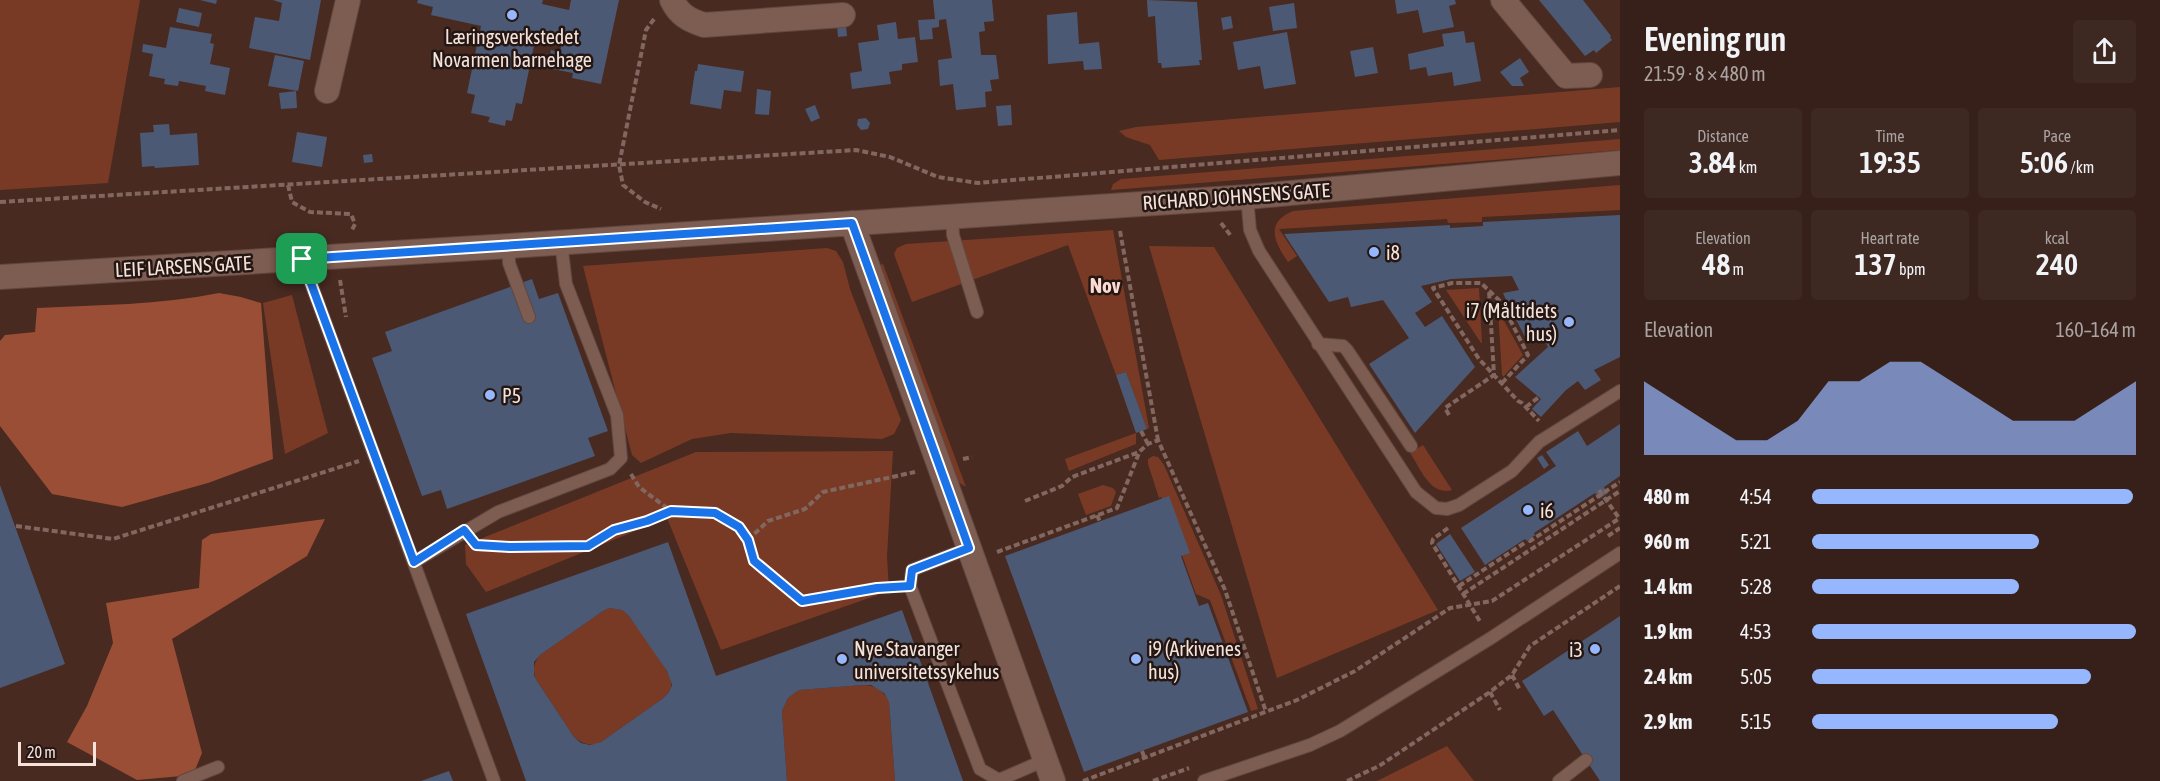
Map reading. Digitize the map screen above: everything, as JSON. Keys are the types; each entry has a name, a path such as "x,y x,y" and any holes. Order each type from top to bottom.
{"street":[{"path":"327,91 348,0"},
{"path":"1503,0 1566,76 1590,75"},
{"path":"672,2 685,17 704,25 843,15"},
{"name":"RICHARD JOHNSENS GATE","path":"852,223 1247,196 1620,163"},
{"path":"852,223 951,462 969,548 1049,771"},
{"name":"LEIF LARSENS GATE","path":"0,278 852,223"}],"lane":[{"path":"1247,196 1250,230 1255,244 1416,492 1430,504 1441,509 1459,505 1512,471 1539,442 1620,391"},
{"path":"952,215 953,235 977,312"},
{"path":"414,562 464,530 498,512 610,469 621,458 617,415 566,284 561,242"},
{"path":"509,246 509,263 529,317"},
{"path":"302,259 494,781"},
{"path":"1318,344 1343,346 1347,350 1411,447"},
{"path":"969,548 912,570 910,586 980,769 999,780 1049,771"},
{"path":"1204,781 1310,745 1340,731 1491,638 1620,553"},
{"path":"1559,781 1586,760"},
{"path":"183,781 218,767"}],"path":[{"path":"671,212 645,202 623,185 620,165 646,30 655,17 672,2"},
{"path":"0,202 856,150 890,156 938,177 978,183 1620,130"},
{"path":"288,185 292,202 310,212 351,214 355,224 351,233"},
{"path":"1118,224 1158,440 1225,590 1266,712"},
{"path":"1502,383 1528,355 1504,301 1481,283 1452,283 1433,288 1479,359 1529,412 1542,424 1546,420"},
{"path":"1489,291 1494,375"},
{"path":"1449,415 1445,408 1494,375"},
{"path":"1526,407 1539,397"},
{"path":"1141,431 1148,444"},
{"path":"996,553 1117,508 1139,453 1148,444 1158,440"},
{"path":"1025,501 1062,486 1072,477 1139,453"},
{"path":"15,526 113,539 374,456"},
{"path":"748,540 768,521 804,509 823,492 902,476 972,457"},
{"path":"621,458 639,487 671,511"},
{"path":"1459,586 1601,492 1620,482"},
{"path":"1463,594 1620,491"},
{"path":"1083,781 1297,700 1354,671 1450,608 1492,600 1620,518 1601,492"},
{"path":"464,530 476,545 588,546 614,530 647,521 671,511 715,513 739,527 748,540 754,561 802,601 877,588 910,586"},
{"path":"1097,515 1100,522"},
{"path":"1451,527 1431,541 1491,638"},
{"path":"1347,781 1379,766 1490,692 1512,675 1530,646 1620,586"},
{"path":"1471,628 1481,622"},
{"path":"1512,675 1520,690"},
{"path":"1490,692 1500,710"},
{"path":"1142,751 1145,759"},
{"path":"1153,781 1196,765"}],"shaded area":[{"path":"0,0 140,0 108,183 0,190"},
{"path":"1620,87 1620,122 1159,160 1150,145 1126,137 1119,131 1136,127"},
{"path":"1620,139 1620,150 1111,190 1113,184 1121,179"},
{"path":"1620,185 1620,210 1482,217 1482,222 1448,223 1447,219 1279,229 1297,256 1288,262 1276,241 1275,227 1278,221 1293,211"},
{"path":"1113,230 1149,428 1147,429 1126,372 1116,375 1068,245 912,302 894,254 897,248 906,244"},
{"path":"1149,246 1214,247 1438,610 1277,678"},
{"path":"827,248 836,251 843,262 850,289 901,420 894,434 882,439 731,433 692,439 641,463 632,455 583,266"},
{"path":"883,264 966,487 958,482 878,266"},
{"path":"1479,288 1482,343 1446,290"},
{"path":"219,293 261,303 273,459 208,483 122,507 52,494 0,426 0,341 5,335 35,332 37,308 151,302"},
{"path":"292,295 328,433 285,454 263,303"},
{"path":"1498,310 1523,355 1503,377 1502,375"},
{"path":"1136,433 1136,444 1069,471 1065,459"},
{"path":"1423,445 1452,490 1438,489 1422,473 1410,453"},
{"path":"893,451 887,557 889,591 721,650 667,518 486,592 466,564 465,545 696,452"},
{"path":"1153,456 1158,457 1164,465 1221,595 1258,709 1251,711 1210,600 1196,594 1148,464 1148,459"},
{"path":"1103,485 1113,488 1116,492 1111,506 1086,515 1078,494"},
{"path":"325,519 307,556 172,639 202,753 193,775 137,780 67,742 87,706 113,643 106,603 199,588 202,540 211,534"},
{"path":"609,608 622,610 629,616 660,659 671,685 669,692 662,699 601,742 587,744 574,737 537,681 534,668 540,655"},
{"path":"864,685 879,689 889,702 895,781 787,781 782,711 788,698 799,690"},
{"path":"1447,746 1474,781 1377,781"}],"building":[{"path":"200,0 217,0 216,4"},
{"path":"273,0 321,0 310,60 249,48 255,17 279,21 282,3"},
{"path":"418,0 543,0 542,4 569,10 571,0 619,0 601,84 572,78 573,73 547,68 551,50 560,52 563,37 537,31 522,104 516,103 512,121 506,120 505,126 488,122 490,117 471,113 475,95 467,93 481,26 431,15 433,7 417,3"},
{"path":"933,0 992,0 994,21 984,22 985,31 979,32 981,55 996,55 999,79 990,80 992,91 985,92 986,107 956,110 953,84 940,86 938,60 952,58 946,19 939,20 939,27 932,28 933,39 920,40 918,20 935,19"},
{"path":"1147,0 1197,2 1202,60 1199,60 1200,65 1162,68 1161,63 1158,63 1155,16 1148,17"},
{"path":"1395,0 1455,0 1456,4 1449,6 1454,27 1423,33 1418,10 1397,14"},
{"path":"1539,0 1583,0 1612,40 1596,53 1594,50 1585,56"},
{"path":"1294,3 1297,28 1273,31 1269,7"},
{"path":"179,8 202,13 199,27 176,22"},
{"path":"1077,12 1079,44 1099,42 1102,69 1084,70 1083,61 1048,64 1047,15"},
{"path":"1231,16 1233,28 1223,30 1221,18"},
{"path":"896,22 898,39 915,37 918,62 902,64 902,70 889,72 891,84 852,89 850,73 862,71 858,43 879,40 877,25"},
{"path":"837,25 846,25 847,36 838,37"},
{"path":"170,27 212,34 210,43 214,44 210,64 230,68 225,95 205,91 206,86 179,81 178,86 164,84 165,79 149,76 153,54 142,52 143,44 166,48"},
{"path":"1464,31 1466,43 1474,42 1481,81 1454,86 1452,72 1428,76 1426,67 1410,70 1408,54 1444,46 1442,34"},
{"path":"1287,32 1296,84 1264,89 1260,66 1238,70 1233,42"},
{"path":"1373,47 1378,73 1355,77 1350,51"},
{"path":"275,55 304,61 298,91 268,86"},
{"path":"1520,58 1529,72 1520,78 1524,86 1512,86 1500,72"},
{"path":"698,64 744,71 741,92 724,90 721,109 690,104"},
{"path":"757,89 771,91 769,115 755,114"},
{"path":"296,91 297,108 281,109 279,93"},
{"path":"815,105 820,118 811,122 805,109"},
{"path":"1011,105 1012,125 998,126 996,106"},
{"path":"866,118 870,123 868,129 861,130 857,125 858,119"},
{"path":"169,124 170,135 197,133 199,165 142,167 140,133 154,132 153,125"},
{"path":"297,132 327,137 322,167 292,162"},
{"path":"372,154 373,162 364,163 363,155"},
{"name":"i7 (Måltidets hus)","path":"1620,215 1620,357 1594,370 1601,380 1585,390 1578,381 1566,390 1541,417 1532,409 1541,399 1515,377 1548,347 1541,333 1527,341 1506,300 1503,293 1519,290 1512,276 1451,279 1421,286 1432,302 1415,313 1425,327 1442,316 1475,367 1415,433 1369,364 1409,338 1383,300 1351,307 1348,297 1329,302 1284,234 1450,225 1450,228 1483,226 1483,222"},
{"name":"P5","path":"532,279 539,299 558,293 608,431 588,438 595,456 447,509 441,490 422,496 372,358 392,351 385,332"},
{"path":"1126,372 1147,429 1136,433 1116,375"},
{"name":"i6","path":"1620,424 1620,476 1604,487 1608,493 1599,499 1595,493 1534,533 1535,535 1527,541 1525,539 1485,565 1461,528 1556,466 1546,452 1578,431 1587,446"},
{"path":"1542,455 1549,465 1544,469 1537,458"},
{"path":"0,485 65,664 0,688"},
{"name":"i9 (Arkivenes hus)","path":"1169,496 1190,553 1181,556 1199,606 1208,603 1248,712 1084,772 1005,556"},
{"path":"1450,534 1475,572 1460,581 1436,544"},
{"name":"Nye Stavanger universitetssykehus","path":"668,542 716,676 902,610 963,781 895,781 889,702 884,693 871,685 864,685 799,690 788,698 782,711 787,781 526,781 466,614","holes":["609,608 622,610 629,616 667,671 672,685 662,699 601,742 590,745 581,743 574,737 537,681 534,675 534,662 540,655 603,611"]},
{"name":"i3","path":"1620,616 1620,781 1600,781 1553,710 1544,716 1522,681"},
{"path":"449,771 453,781 421,781"}],"place":[{"name":"Læringsverkstedet Novarmen barnehage","path":"512,15"},
{"name":"i8","path":"1374,252"},
{"name":"i7 (Måltidets hus)","path":"1569,322"},
{"name":"P5","path":"490,395"},
{"name":"i6","path":"1528,510"},
{"name":"i3","path":"1595,649"},
{"name":"Nye Stavanger universitetssykehus","path":"842,659"},
{"name":"i9 (Arkivenes hus)","path":"1136,659"}],"district":[{"name":"Nov","path":"1105,285"}],"route":[{"path":"852,223 969,548 912,570 910,586 877,588 802,601 754,561 748,540 739,527 715,513 671,511 647,521 614,530 588,546 476,545 464,530 414,562 307,278 302,259 852,223"}]}
